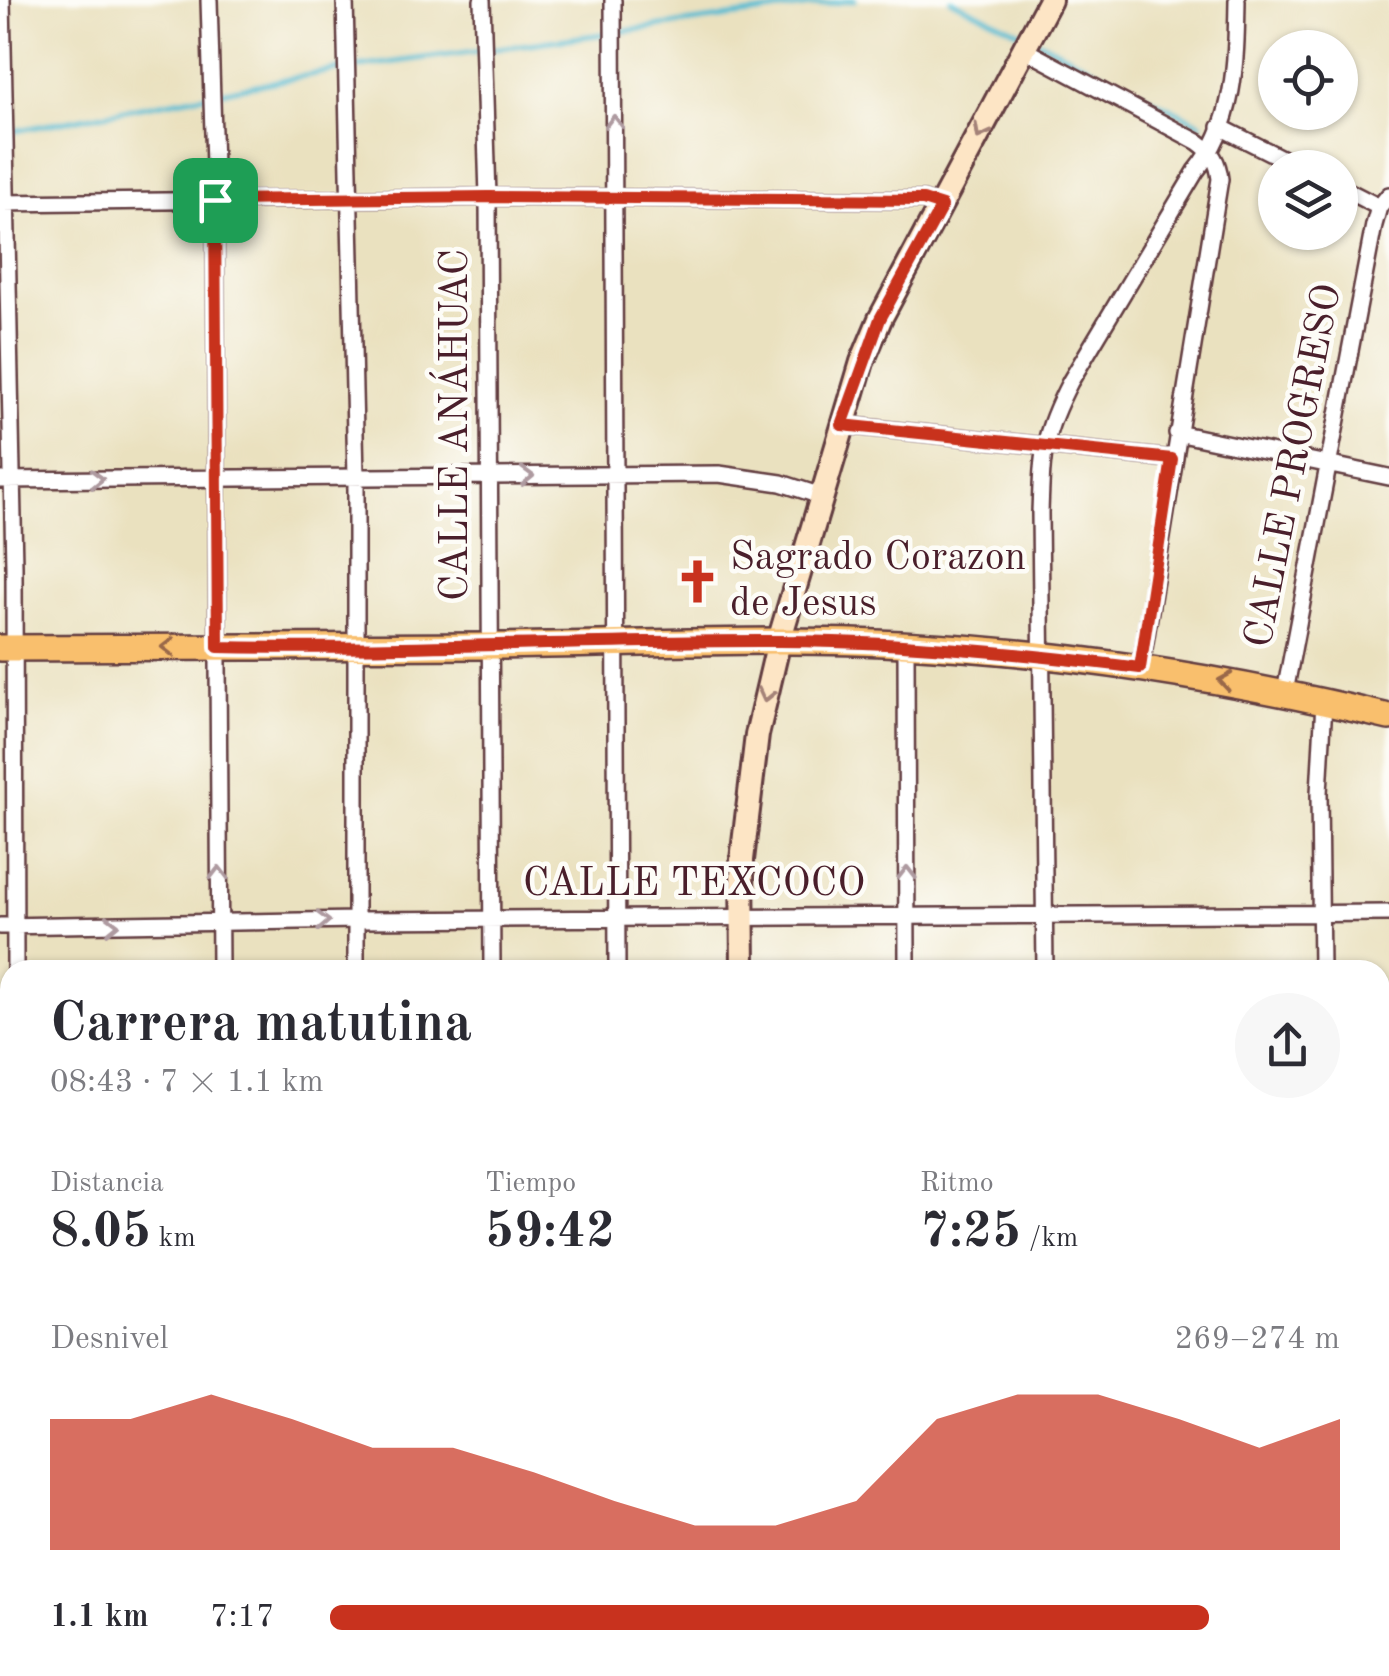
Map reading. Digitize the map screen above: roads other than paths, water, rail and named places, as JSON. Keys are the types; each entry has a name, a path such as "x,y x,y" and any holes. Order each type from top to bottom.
{"main road":[{"path":"7,648 616,645 779,640 906,645 1140,668 1285,692 1389,717"}],"street":[{"path":"2,0 8,926 13,960"},
{"path":"209,0 215,200 220,960"},
{"path":"345,0 356,477 356,960"},
{"name":"CALLE ANÁHUAC","path":"482,0 488,197 492,960"},
{"path":"614,0 617,960"},
{"path":"1045,960 1040,513 1043,445 1070,382 1211,152 1236,77 1237,0"},
{"path":"742,960 742,860 748,787 779,640 842,425 880,319 1045,10"},
{"path":"1026,48 1198,142 1211,152 1218,165 1220,179 1140,668"},
{"path":"1220,127 1266,150"},
{"path":"1358,192 1385,199"},
{"path":"4,203 488,197 923,200 942,206"},
{"name":"CALLE PROGRESO","path":"1285,692 1385,199"},
{"path":"842,425 1172,459"},
{"path":"1177,434 1389,477"},
{"path":"6,480 751,477 821,496"},
{"path":"906,645 907,960"},
{"path":"1321,960 1320,726 1324,702"},
{"name":"CALLE TEXCOCO","path":"8,926 492,918 1389,912"}],"waterway":[{"path":"9,132 336,70 855,0"},
{"path":"951,0 1024,34"},
{"path":"1039,41 1201,124"}],"place":[{"name":"Sagrado Corazon de Jesus","path":"697,582"}]}
